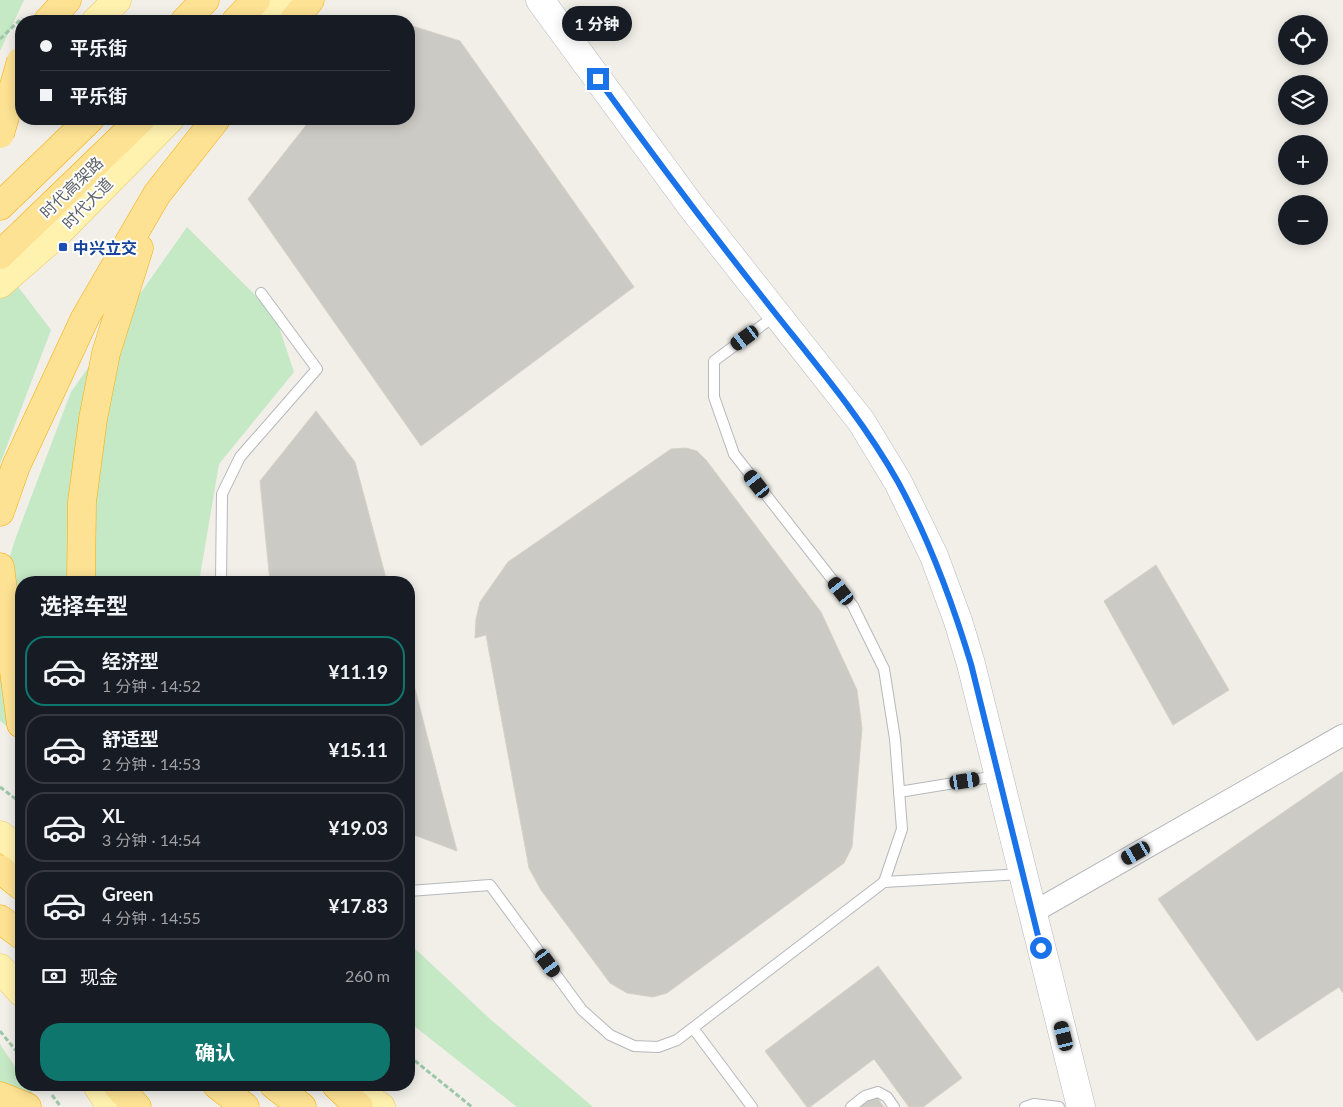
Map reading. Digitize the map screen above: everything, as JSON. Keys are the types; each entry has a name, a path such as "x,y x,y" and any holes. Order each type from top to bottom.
{"highway":[{"path":"53,15 67,0"},
{"path":"191,15 205,0"},
{"path":"242,15 256,0"},
{"path":"298,15 310,0"},
{"path":"0,134 15,82"},
{"path":"0,206 84,125"},
{"name":"时代高架路","path":"0,255 135,125"},
{"path":"0,512 16,466 85,318 157,194 211,125"},
{"path":"82,576 82,502 92,419 106,353 157,194"},
{"path":"0,567 15,679"},
{"path":"0,869 15,881"},
{"path":"0,918 15,930"},
{"path":"122,1091 137,1107"},
{"path":"225,1091 245,1107"},
{"path":"282,1091 302,1107"},
{"path":"342,1091 359,1107"},
{"path":"0,1096 27,1107"}],"main road":[{"path":"102,15 117,0"},
{"path":"271,15 286,0"},
{"path":"0,115 15,100"},
{"name":"时代大道","path":"0,284 55,236 164,125"},
{"path":"0,835 15,846"},
{"path":"0,968 15,985"},
{"path":"100,1091 111,1107"},
{"path":"358,1091 381,1107"}],"street":[{"path":"540,0 691,206 861,421 898,482 930,547 958,621 971,664 1022,874 1082,1107"},
{"path":"1032,913 1343,735"}],"lane":[{"path":"220,576 222,494 240,457 318,369 261,293"},
{"path":"415,890 490,885 582,1010 610,1035 634,1046 658,1047 677,1040 884,882 902,829 895,739 884,669 853,606 734,454 714,397 714,361 776,315"},
{"path":"900,792 998,776"},
{"path":"884,882 1022,874"},
{"path":"693,1028 752,1107"},
{"path":"851,1107 865,1096 878,1092 887,1097 894,1107"},
{"path":"1025,1107 1034,1104 1059,1107"}],"path":[{"path":"0,787 15,798"},
{"path":"0,1030 15,1049"},
{"path":"415,1061 472,1107"}],"green space":[{"path":"0,0 24,0 17,15 15,15 15,19 0,51"},
{"path":"187,227 275,315 294,372 219,464 200,576 15,576 15,732 0,721 0,588 16,537 71,392"},
{"path":"16,284 51,330 0,464 0,298"},
{"path":"415,949 490,1019 593,1107 517,1107 415,1027"},
{"path":"0,1044 15,1067 15,1091 31,1091 42,1107 0,1107"}],"building":[{"path":"415,27 460,41 634,287 421,446 248,199 306,125 415,125"},
{"path":"316,411 355,462 385,576 269,576 260,481"},
{"path":"686,448 697,451 706,460 821,612 857,690 862,728 852,847 844,863 667,993 653,997 627,993 610,983 541,890 529,868 486,635 475,638 476,619 480,602 508,562 671,449"},
{"path":"1156,565 1229,690 1173,725 1104,601"},
{"path":"415,689 457,851 415,835"},
{"path":"1343,771 1343,993 1339,987 1257,1041 1158,899"},
{"path":"878,966 962,1078 923,1107 909,1107 874,1059 810,1107 807,1107 765,1051"},
{"path":"875,1095 884,1107 859,1107"}],"place":[{"name":"中兴立交","path":"63,247"}],"route":[{"path":"598,79 691,206 861,421 898,482 934,556 958,621 971,664 1041,948"}]}
